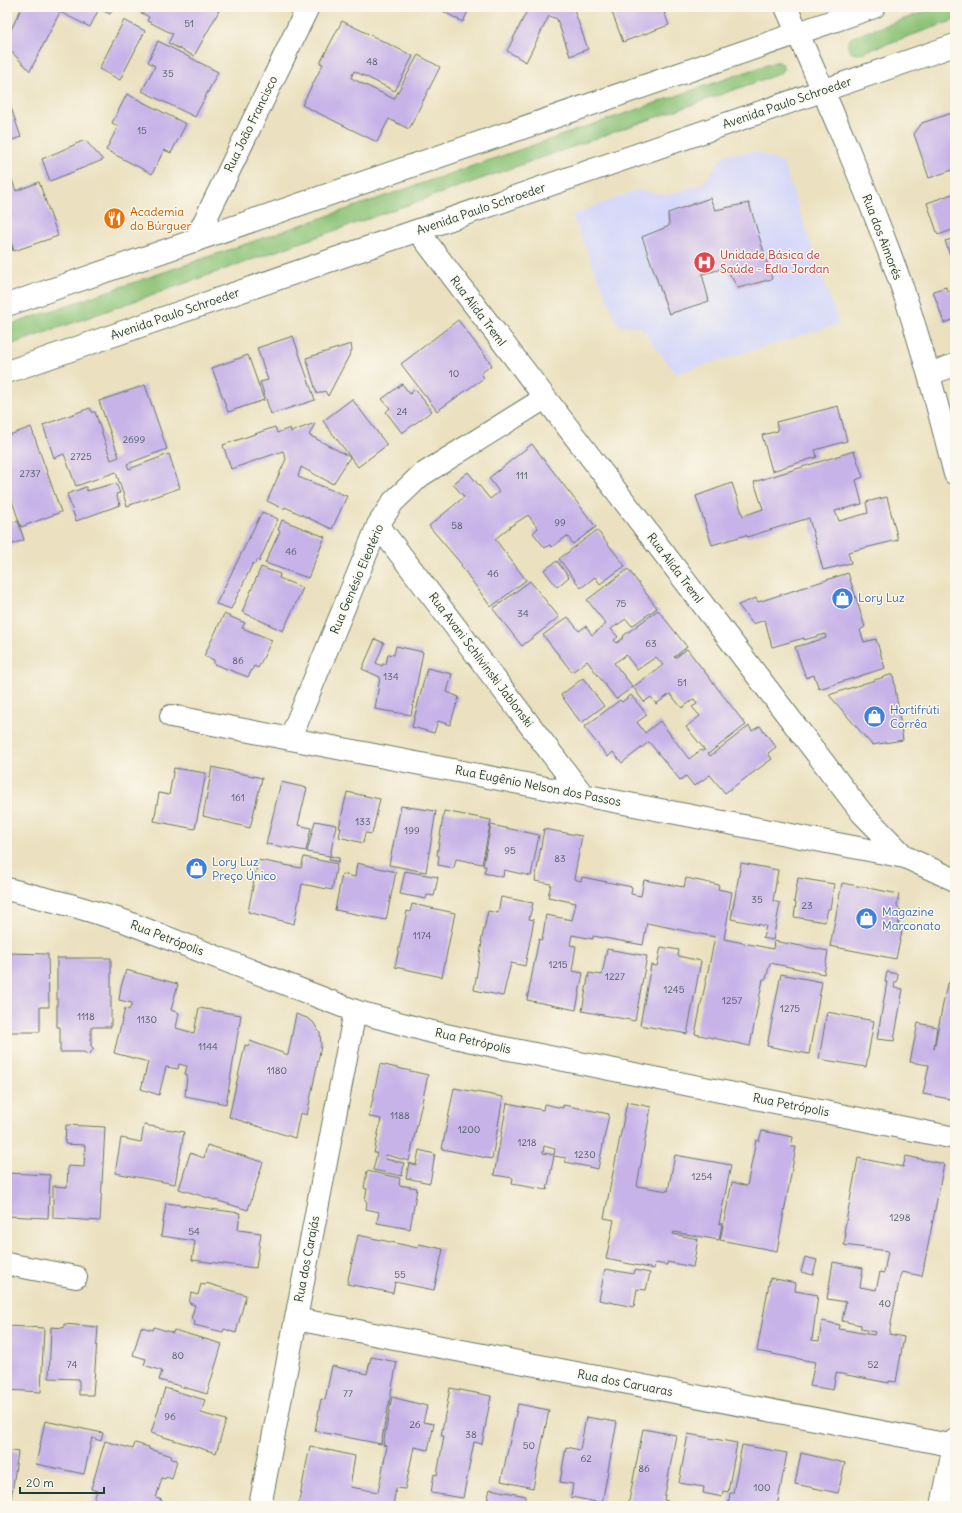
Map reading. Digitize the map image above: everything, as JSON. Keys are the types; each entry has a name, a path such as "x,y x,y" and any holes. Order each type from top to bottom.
{"street":[{"name":"Rua João Francisco","path":"195,241 308,7"},
{"name":"Rua dos Aimorés","path":"786,7 850,153 902,288 929,374 955,474"},
{"path":"7,305 874,7"},
{"name":"Avenida Paulo Schroeder","path":"7,372 955,45"},
{"name":"Rua Alida Treml","path":"418,231 862,813 905,857 955,880"},
{"path":"929,374 955,365"},
{"name":"Rua Genésio Eleotério","path":"290,739 378,525 393,502 420,476 544,398"},
{"name":"Rua Avani Schlivinski Jablonski","path":"378,525 583,795"},
{"name":"Rua Eugênio Nelson dos Passos","path":"171,716 905,857"},
{"name":"Rua Petrópolis","path":"7,889 74,906 124,921 355,1011 428,1031 499,1047 955,1138"},
{"name":"Rua dos Carajás","path":"260,1506 355,1011"},
{"path":"7,1264 76,1277"},
{"name":"Rua dos Caruaras","path":"296,1319 955,1444"},
{"path":"942,1506 955,1444"}],"shaded area":[{"name":"Unidade Básica de Saúde - Edla Jordan","path":"757,152 783,163 839,324 676,374 640,327 618,325 572,215 637,190 669,195 703,183 725,154"}],"green space":[{"path":"939,7 955,7 955,20 858,54 852,53 848,48 848,42 852,37"},
{"path":"775,62 779,62 783,65 783,70 779,74 7,346 7,326"}],"building":[{"path":"22,7 114,7 110,14 99,9 90,27 60,12 30,71 7,47 7,38"},
{"path":"135,7 211,7 219,11 194,56 168,43 173,34 147,21 149,17 134,9"},
{"path":"447,7 470,7 463,22 444,12"},
{"path":"529,7 573,7 588,49 570,56 557,19 549,16 526,62 507,51"},
{"path":"610,7 662,7 669,25 623,42"},
{"path":"124,20 145,31 120,80 99,69"},
{"path":"342,21 413,56 395,91 354,71 351,78 394,99 418,55 440,67 409,129 389,119 377,142 302,105 323,64 320,63"},
{"path":"158,41 218,72 195,117 142,91 155,66 148,62"},
{"path":"127,94 186,124 171,153 164,150 152,174 106,150 118,126 112,123"},
{"path":"7,96 21,137 7,142"},
{"path":"955,112 955,169 929,178 914,134 922,123"},
{"path":"85,140 103,160 50,181 42,159"},
{"path":"7,151 12,164 7,166"},
{"path":"7,166 16,191 39,182 58,236 14,251 7,230"},
{"path":"955,193 955,229 938,235 927,203"},
{"path":"710,198 715,210 749,203 772,279 738,288 726,268 702,274 709,301 669,314 642,237 669,226 668,213"},
{"path":"7,235 13,250 7,252"},
{"path":"955,238 955,269 945,241"},
{"path":"946,287 947,292 955,289 955,319 944,323 933,291"},
{"path":"458,320 492,365 481,373 484,378 437,411 401,364"},
{"path":"293,336 315,400 271,414 260,382 268,380 257,348"},
{"path":"351,344 352,350 328,396 325,391 317,394 306,358"},
{"path":"248,355 264,400 228,412 212,368"},
{"path":"402,384 410,394 415,389 432,411 402,433 386,412 390,408 382,399"},
{"path":"145,385 167,449 127,464 129,469 169,454 180,488 127,506 116,472 76,486 64,454 54,458 43,425 90,408 92,412 95,412 111,460 119,457 99,401"},
{"path":"352,399 387,445 358,467 323,421"},
{"path":"838,406 847,441 815,450 817,457 772,471 762,435 778,431 776,422"},
{"path":"315,423 309,435 350,457 333,484 301,467 298,477 347,496 332,529 285,507 284,509 267,501 286,459 283,451 231,469 223,445 275,427 277,433 290,428 291,432"},
{"path":"31,427 61,512 21,527 7,486 7,436"},
{"path":"532,444 596,527 573,544 567,536 552,547 550,545 545,548 533,533 538,528 528,515 511,526 495,539 526,580 491,607 461,566 462,565 429,526 464,497 453,484 468,472 490,499 499,492 489,478"},
{"path":"854,451 863,477 856,480 862,504 835,511 839,521 868,513 866,502 887,497 898,540 848,552 851,563 823,570 809,518 747,537 746,535 712,545 696,496 732,483 743,516 763,509 754,482"},
{"path":"116,483 120,493 116,494 120,505 76,521 67,494 86,487 87,491"},
{"path":"262,512 278,519 259,562 257,560 255,564 253,563 231,609 216,604"},
{"path":"282,520 325,537 308,578 265,563 280,531 278,530"},
{"path":"18,521 24,540 7,546 7,524"},
{"path":"597,530 625,566 600,584 595,577 581,588 559,559"},
{"path":"557,561 569,577 557,587 544,570"},
{"path":"261,567 280,574 279,578 303,588 283,631 242,612"},
{"path":"628,569 657,608 632,626 626,619 611,629 618,637 614,640 617,643 624,637 623,636 658,610 687,647 674,657 675,658 687,649 746,725 708,754 710,756 749,726 752,731 760,726 776,747 768,753 772,759 725,793 710,775 694,786 686,776 680,780 649,742 622,763 613,752 608,757 584,727 620,700 622,702 631,695 647,715 637,722 645,733 660,721 689,759 701,750 705,750 686,727 700,716 692,707 697,704 694,699 682,708 670,694 656,704 651,697 644,702 633,687 616,699 587,661 572,672 543,635 568,617 579,631 586,626 592,635 606,624 587,600","holes":["626,655 637,670 656,657 663,665 633,687 614,663"]},
{"path":"848,573 865,627 860,630 864,642 876,639 885,668 819,689 814,675 806,678 795,647 826,638 825,634 772,647 765,620 753,624 738,605 756,598 758,602"},
{"path":"530,581 559,617 522,646 493,609"},
{"path":"224,614 245,623 242,628 272,640 258,668 254,666 248,677 214,664 214,660 204,656"},
{"path":"375,639 384,643 376,663 382,666 383,664 386,664 388,654 394,655 396,646 423,652 411,715 375,709 380,677 362,669"},
{"path":"427,668 452,674 447,692 459,697 450,725 438,721 434,733 412,727"},
{"name":"Hortifrúti Corrêa","path":"893,674 903,740 872,745 829,695"},
{"path":"583,678 604,706 581,723 561,695"},
{"path":"212,767 262,778 250,828 203,816"},
{"path":"174,768 206,773 195,829 154,821 159,793 169,795"},
{"path":"281,782 307,788 298,825 311,828 306,851 266,844"},
{"path":"347,792 380,799 372,834 365,833 363,843 339,837 341,828 339,828"},
{"path":"401,806 436,811 426,872 389,865"},
{"path":"444,811 491,820 482,864 456,859 454,868 438,865 439,856 437,855"},
{"path":"315,821 336,825 330,856 307,852"},
{"path":"491,825 539,835 531,876 504,870 503,877 484,873 486,866 483,866"},
{"path":"544,829 582,836 574,879 581,881 582,877 632,887 631,894 641,896 644,880 684,887 686,878 719,885 718,889 732,892 724,939 773,949 774,941 828,951 824,974 770,963 766,979 763,979 750,1046 695,1034 715,937 647,923 643,945 593,936 593,939 572,935 570,945 576,946 572,971 583,973 576,1010 527,1000 539,939 542,940 546,915 572,920 576,903 548,897 551,884 535,881"},
{"path":"330,856 339,858 339,862 329,860"},
{"path":"304,857 337,864 332,890 302,884 294,924 248,912 258,860 301,868"},
{"path":"357,863 396,872 386,920 335,910 342,874 355,877"},
{"path":"741,863 778,870 773,901 780,903 773,940 763,938 766,926 731,919"},
{"path":"405,871 438,877 434,896 427,895 426,899 400,894"},
{"path":"798,878 834,884 830,909 828,909 825,922 794,917 796,903 794,902"},
{"name":"Magazine Marconato","path":"842,883 899,894 897,905 901,912 898,926 902,931 896,959 830,946"},
{"path":"501,897 533,903 529,919 534,920 525,966 511,963 503,996 474,990 481,942 488,911 498,913"},
{"path":"412,904 455,913 442,977 395,967 407,911 410,912"},
{"path":"661,947 679,950 678,956 701,961 687,1034 640,1025 651,965 657,966"},
{"path":"607,949 647,956 635,1021 582,1011 589,973 602,975"},
{"path":"7,953 48,954 49,1007 40,1007 40,1032 7,1032"},
{"path":"57,958 111,958 111,1027 91,1027 91,1046 94,1049 88,1055 84,1052 60,1052 60,1027 57,1027"},
{"path":"126,970 178,984 171,1010 179,1013 176,1028 194,1033 199,1008 241,1015 226,1104 185,1096 187,1075 185,1074 187,1066 179,1064 178,1069 166,1067 159,1095 141,1089 148,1062 114,1053 125,1008 129,1010 132,1003 119,1000"},
{"path":"887,972 898,974 897,982 895,982 894,988 903,989 894,1041 877,1039 887,982 885,982"},
{"path":"781,974 822,982 809,1054 767,1046"},
{"path":"950,980 955,981 955,1100 923,1094 929,1065 910,1062 918,1023 937,1027 934,1049 947,984 949,984"},
{"path":"827,1012 874,1021 866,1067 819,1059"},
{"path":"296,1014 313,1022 320,1033 321,1046 307,1115 300,1113 295,1138 229,1117 245,1045 249,1046 250,1041 288,1055"},
{"path":"380,1064 428,1075 409,1161 386,1155 385,1159 404,1163 402,1176 373,1170 377,1153 374,1153 381,1119 369,1117"},
{"path":"454,1088 503,1097 492,1159 442,1149"},
{"path":"627,1102 651,1107 637,1186 668,1191 675,1155 731,1165 719,1224 722,1224 719,1240 674,1232 673,1234 698,1239 693,1267 667,1262 667,1265 655,1263 654,1269 606,1259 614,1220 604,1218"},
{"path":"507,1103 543,1110 544,1104 563,1108 563,1105 609,1114 598,1169 565,1162 566,1158 554,1156 547,1190 512,1184 513,1178 494,1175","holes":["544,1146 555,1149 554,1155 543,1153"]},
{"path":"66,1125 105,1127 100,1221 53,1218 53,1186 67,1187 68,1166 84,1167 85,1145 65,1144"},
{"path":"144,1125 184,1132 175,1184 115,1173 121,1138 141,1142"},
{"path":"762,1131 793,1137 791,1147 796,1147 777,1251 720,1240 732,1182 747,1186 756,1140 759,1141"},
{"path":"207,1145 263,1162 248,1210 179,1189 190,1153 204,1158"},
{"path":"419,1150 435,1154 430,1183 406,1178 409,1163 416,1165"},
{"path":"906,1156 944,1164 922,1276 902,1272 900,1276 889,1334 904,1337 896,1382 889,1381 889,1383 836,1373 833,1390 810,1386 815,1362 757,1351 770,1278 796,1283 795,1291 818,1295 812,1340 819,1341 822,1321 840,1325 839,1329 874,1335 875,1332 861,1329 861,1325 842,1321 846,1302 827,1299 833,1262 863,1268 860,1287 876,1290 880,1272 884,1273 888,1251 844,1245 846,1233 844,1232 858,1158 903,1167"},
{"path":"367,1171 400,1178 399,1185 417,1188 410,1229 377,1223 379,1212 366,1209 367,1202 365,1200 367,1189 364,1188"},
{"path":"7,1173 50,1175 48,1218 7,1216"},
{"path":"166,1203 240,1213 238,1230 261,1233 256,1268 192,1260 195,1241 161,1236"},
{"path":"358,1235 418,1248 419,1244 443,1249 434,1290 395,1282 393,1293 347,1284"},
{"path":"805,1257 817,1260 813,1275 801,1272"},
{"path":"605,1269 634,1274 635,1270 650,1273 646,1290 637,1289 634,1307 599,1300"},
{"path":"206,1283 246,1295 236,1333 224,1329 223,1332 194,1325 195,1321 191,1319 195,1305 189,1303 191,1293 198,1295 201,1284 205,1285"},
{"path":"64,1324 98,1327 93,1395 79,1395 79,1379 49,1378 51,1327 64,1328"},
{"path":"7,1326 44,1328 41,1392 7,1390"},
{"path":"141,1327 153,1330 154,1327 173,1333 174,1330 222,1344 207,1394 159,1380 162,1371 144,1365 146,1359 133,1355"},
{"path":"371,1357 397,1362 381,1444 315,1431 321,1399 325,1400 332,1366 367,1374"},
{"path":"165,1388 205,1400 201,1413 226,1420 216,1453 151,1433"},
{"path":"450,1388 491,1396 482,1444 474,1442 463,1498 431,1493 434,1474 437,1475 444,1436 441,1436"},
{"path":"392,1397 427,1406 423,1422 434,1424 428,1450 414,1447 405,1489 396,1488 393,1506 298,1506 310,1446 355,1456 350,1487 378,1492 387,1446 383,1445"},
{"path":"518,1404 549,1410 533,1488 501,1481"},
{"path":"586,1417 617,1422 602,1503 571,1497 573,1484 560,1482 566,1447 580,1450"},
{"path":"45,1421 103,1433 101,1441 92,1438 84,1474 36,1464"},
{"path":"643,1429 676,1435 664,1500 668,1501 667,1506 628,1506"},
{"path":"688,1434 737,1443 728,1492 723,1491 722,1497 703,1493 704,1487 679,1483"},
{"path":"105,1441 133,1449 135,1443 172,1456 171,1459 177,1460 172,1479 166,1477 165,1479 162,1478 156,1498 162,1500 161,1504 167,1506 92,1506 97,1491 91,1489"},
{"path":"742,1445 787,1453 777,1506 728,1506 730,1493 733,1493"},
{"path":"7,1450 18,1452 10,1506 7,1506"},
{"path":"801,1453 845,1463 838,1493 795,1484"},
{"path":"490,1489 526,1496 525,1506 509,1506 487,1502"}],"place":[{"name":"Academia do Búrguer","path":"114,219"},
{"name":"Unidade Básica de Saúde - Edla Jordan","path":"705,262"},
{"name":"Lory Luz","path":"843,598"},
{"name":"Hortifrúti Corrêa","path":"874,717"},
{"name":"Lory Luz Preço Único","path":"196,869"},
{"name":"Magazine Marconato","path":"867,919"}]}
